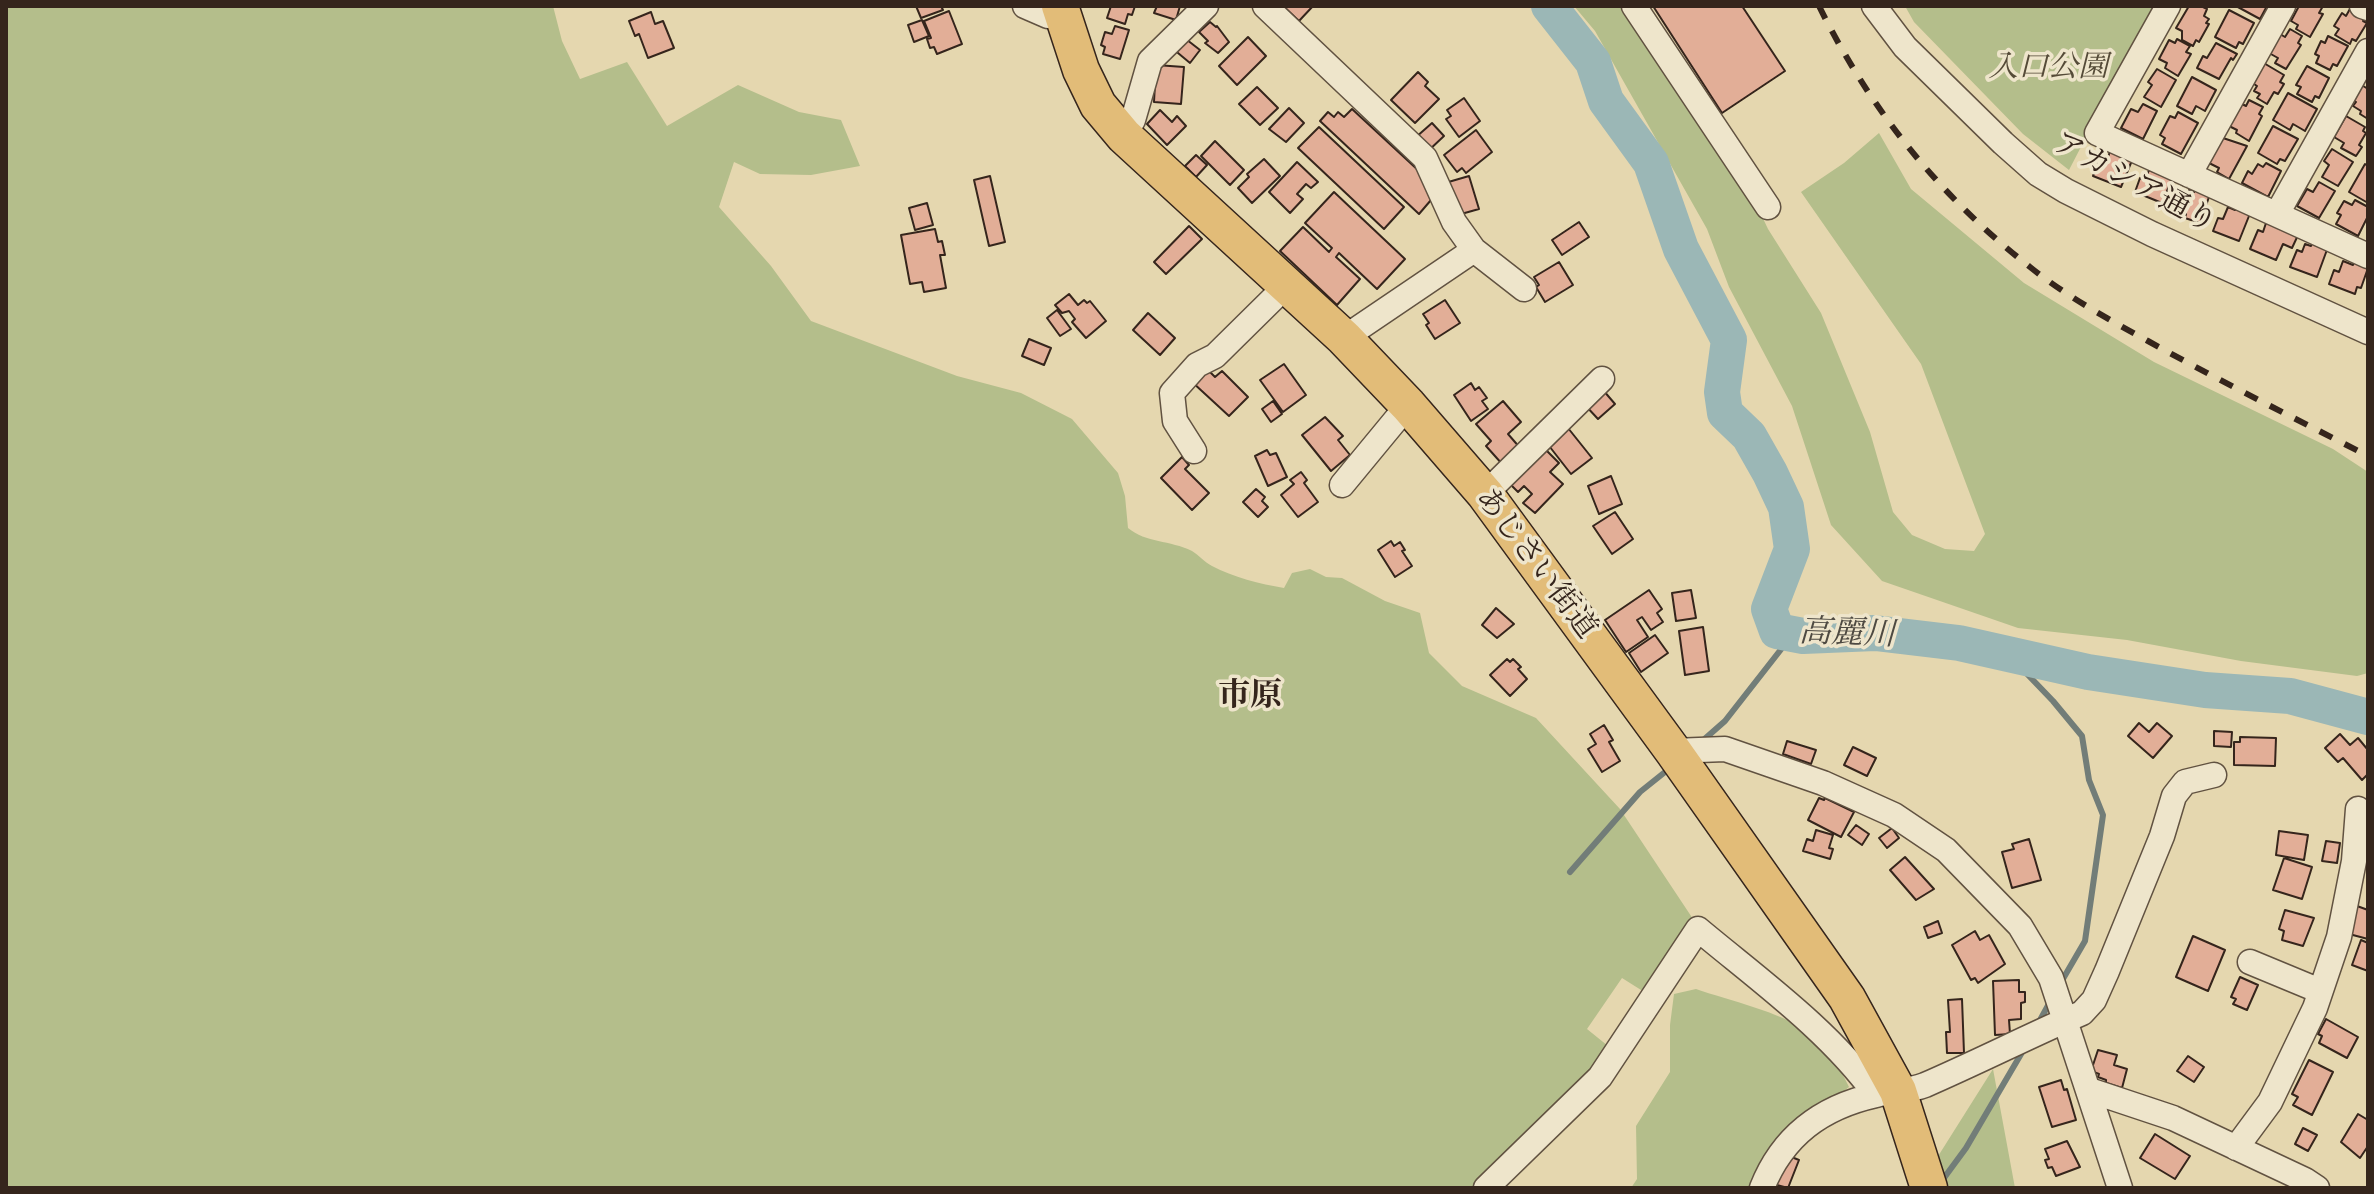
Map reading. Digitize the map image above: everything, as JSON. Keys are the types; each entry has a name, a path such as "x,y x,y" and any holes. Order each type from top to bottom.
{"highway":[{"name":"あじさい街道","path":"1060,10 1081,70 1098,105 1124,136 1344,338 1408,405 1485,494 1677,757 1847,998 1928,1182"}],"street":[{"path":"1025,6 1048,16 1060,10"},
{"path":"1124,136 1133,120 1150,61 1206,6"},
{"path":"1265,6 1425,158 1454,222 1474,250 1524,289"},
{"path":"1634,6 1768,207"},
{"name":"アカシア通り","path":"1874,6 1905,47 2038,174 2152,234 2368,332"},
{"path":"2168,6 2097,133 2368,255"},
{"path":"2189,175 2283,6"},
{"path":"2362,6 2368,8"},
{"path":"2277,214 2368,51"},
{"path":"1344,338 1474,250"},
{"path":"1194,451 1175,421 1172,393 1197,365 1215,356 1287,285"},
{"path":"1485,494 1602,379"},
{"path":"1342,485 1408,405"},
{"path":"1677,757 1725,749 1823,783 1894,815 1946,850 2020,926 2051,978 2120,1188"},
{"path":"1762,1188 1768,1172 1786,1147 1816,1117 1844,1105 1920,1087 2082,1013 2094,1000 2179,788 2193,778 2214,775"},
{"path":"2236,1148 2270,1102 2315,1008 2339,937 2354,861 2358,809"},
{"path":"1486,1188 1600,1077 1698,929 1796,1010 1862,1075 1887,1093"},
{"path":"2250,962 2320,991"},
{"path":"2089,1090 2173,1118 2317,1188"}],"green space":[{"path":"6,6 553,6 562,41 580,79 627,62 667,126 738,85 799,112 841,120 860,166 811,175 760,174 734,162 719,207 771,266 811,321 957,376 1021,393 1072,419 1118,473 1125,496 1128,528 1135,533 1184,547 1212,566 1247,580 1284,588 1292,573 1310,569 1326,577 1342,578 1385,601 1420,613 1429,653 1462,686 1536,718 1620,809 1695,922 1649,995 1622,978 1587,1029 1613,1050 1475,1188 6,1188"},
{"path":"1574,6 1622,6 1701,109 1751,193 1768,229 1821,313 1870,432 1893,512 1912,535 1945,549 1974,551 1985,534 1921,364 1801,192 1844,163 1879,133 1911,189 2024,283 2154,362 2333,449 2368,472 2368,673 2357,676 2241,661 2127,640 2018,628 1882,581 1831,525 1792,406 1729,287 1707,229 1595,31"},
{"name":"入口公園","path":"1905,6 2154,6 2069,170 2023,134 1914,22"},
{"path":"1696,989 1769,1012 1808,1032 1832,1056 1849,1087 1834,1099 1764,1188 1631,1188 1637,1179 1636,1126 1670,1072 1670,1025 1674,994"},
{"path":"1993,1069 2015,1188 1918,1188"}],"building":[{"path":"916,6 941,6 943,10 921,18"},
{"path":"1111,6 1135,6 1125,24 1107,18"},
{"path":"1157,6 1180,6 1176,20 1154,13"},
{"path":"1283,6 1313,6 1299,21"},
{"path":"1653,6 1742,6 1785,71 1722,113"},
{"path":"2189,6 2207,9 2204,16 2209,19 2199,42 2196,40 2193,46 2182,40 2182,31 2176,28"},
{"path":"2236,6 2267,6 2260,19"},
{"path":"2299,6 2323,6 2319,13 2323,14 2310,37 2296,29 2298,25 2291,21"},
{"path":"2351,7 2366,16 2363,21 2367,23 2356,41 2352,39 2350,44 2335,35 2339,29 2334,26 2342,13 2346,16"},
{"path":"2229,10 2254,23 2243,44 2239,42 2236,48 2215,37"},
{"path":"949,11 962,44 937,54 934,47 930,48 927,39 931,38 924,21"},
{"path":"651,12 655,24 663,21 674,48 648,58 639,34 635,36 629,21"},
{"path":"922,20 929,36 914,42 908,25"},
{"path":"1210,22 1229,42 1218,53 1205,43 1208,41 1199,32"},
{"path":"1115,26 1129,30 1120,59 1103,54 1105,47 1101,45 1105,32 1112,34"},
{"path":"2290,29 2302,36 2298,43 2301,45 2286,69 2275,63 2278,58 2269,53 2280,34 2285,37"},
{"path":"1182,36 1200,50 1190,63 1172,48"},
{"path":"2328,36 2348,46 2337,66 2333,64 2330,70 2316,63 2319,56 2315,54 2321,41 2325,43"},
{"path":"1248,37 1266,56 1237,85 1219,66"},
{"path":"2177,39 2190,46 2186,52 2191,54 2178,76 2165,68 2167,63 2159,59 2169,40 2175,43"},
{"path":"2216,43 2237,54 2233,60 2231,58 2219,79 2197,68 2203,56 2207,58"},
{"path":"2262,62 2284,75 2280,82 2284,84 2278,94 2274,92 2267,104 2257,98 2260,94 2254,91 2257,86 2251,82"},
{"path":"1156,65 1184,67 1181,104 1154,102"},
{"path":"2307,66 2329,78 2319,98 2315,96 2312,102 2297,94 2301,87 2296,85"},
{"path":"2157,69 2176,80 2161,107 2144,97 2152,85 2148,82"},
{"path":"1418,72 1428,82 1425,86 1439,99 1415,123 1391,100"},
{"path":"2192,77 2216,90 2205,111 2196,106 2192,114 2177,106"},
{"path":"2360,84 2368,89 2368,119 2360,114 2361,111 2353,106 2356,102 2351,100"},
{"path":"1257,87 1278,108 1260,125 1239,104"},
{"path":"2288,93 2317,109 2305,131 2293,124 2290,130 2273,120"},
{"path":"1464,98 1480,121 1459,137 1446,119 1451,116 1447,110"},
{"path":"2249,100 2263,107 2259,114 2262,116 2249,141 2229,126 2242,104 2246,106"},
{"path":"2143,104 2157,111 2143,139 2121,128 2131,109 2138,112"},
{"path":"1289,108 1304,123 1286,142 1269,129"},
{"path":"1352,109 1419,171 1431,200 1419,214 1320,121 1328,112 1334,117 1338,112 1344,117"},
{"path":"1160,110 1172,122 1177,116 1186,126 1167,145 1147,124"},
{"path":"2178,112 2198,123 2181,154 2162,144 2165,138 2160,135 2170,116 2175,118"},
{"path":"2346,116 2365,127 2363,131 2366,133 2359,145 2362,147 2356,156 2341,148 2344,143 2334,137"},
{"path":"1432,123 1444,136 1427,152 1415,138"},
{"path":"2273,126 2298,139 2285,161 2280,159 2277,164 2258,153"},
{"path":"1319,127 1404,207 1384,229 1298,148"},
{"path":"1476,130 1492,152 1466,173 1462,168 1457,172 1444,155"},
{"path":"2223,138 2247,146 2229,179 2209,163"},
{"path":"1215,141 1244,170 1230,185 1201,156"},
{"path":"2111,149 2133,158 2121,187 2093,176 2102,154 2108,157"},
{"path":"2332,149 2353,162 2338,186 2322,177 2329,165 2324,161"},
{"path":"1196,155 1207,165 1196,177 1185,166"},
{"path":"1264,159 1280,176 1252,203 1238,188 1249,177 1247,174"},
{"path":"1297,162 1318,182 1311,188 1306,184 1297,194 1303,199 1290,213 1269,192"},
{"path":"2266,163 2281,171 2268,197 2242,183 2248,171 2252,174 2258,164 2263,167"},
{"path":"2365,164 2368,166 2368,203 2349,192"},
{"path":"2149,170 2172,179 2162,203 2135,192 2140,178 2145,180"},
{"path":"990,176 1005,242 989,246 974,180"},
{"path":"1469,176 1479,209 1454,216 1445,183"},
{"path":"2319,182 2335,191 2319,218 2297,206 2307,189 2313,192"},
{"path":"2196,188 2210,194 2200,223 2185,218 2186,214 2176,210 2181,198 2186,199 2189,190 2194,192"},
{"path":"1334,192 1405,259 1377,289 1339,253 1336,257 1360,279 1337,305 1280,251 1303,227 1329,252 1332,248 1305,223"},
{"path":"2355,200 2368,207 2368,216 2358,236 2336,224 2341,215 2337,213 2344,201 2352,205"},
{"path":"927,203 933,225 915,230 909,208"},
{"path":"2237,206 2251,211 2239,241 2213,231 2218,218 2223,219 2228,207 2235,210"},
{"path":"1579,222 1589,237 1562,255 1552,240"},
{"path":"2266,223 2299,233 2292,248 2283,244 2276,260 2250,249 2258,230 2263,232"},
{"path":"1189,226 1202,239 1166,274 1154,262"},
{"path":"935,229 945,255 940,255 946,288 924,292 922,282 910,284 901,235"},
{"path":"2313,241 2328,247 2317,277 2290,267 2297,250 2302,252 2305,244 2311,246"},
{"path":"2355,260 2368,265 2368,268 2361,288 2357,287 2355,294 2329,284 2334,270 2339,272 2343,261 2353,265"},
{"path":"1559,262 1573,285 1545,302 1534,277"},
{"path":"1069,294 1078,305 1084,300 1087,303 1090,301 1106,321 1086,338 1072,322 1075,319 1069,311 1062,313 1055,305"},
{"path":"1445,300 1460,323 1435,339 1423,314"},
{"path":"1057,310 1071,329 1060,336 1047,318"},
{"path":"1148,313 1175,338 1160,355 1133,330"},
{"path":"1029,339 1051,348 1044,365 1022,356"},
{"path":"1284,364 1306,395 1283,412 1260,380"},
{"path":"1205,367 1215,377 1222,371 1248,397 1229,416 1191,381"},
{"path":"1471,383 1475,390 1479,387 1487,398 1482,401 1488,409 1471,421 1454,395"},
{"path":"1603,390 1615,404 1598,419 1585,405"},
{"path":"1273,401 1282,414 1271,422 1262,409"},
{"path":"1503,401 1521,422 1508,434 1521,449 1503,465 1486,446 1491,441 1476,424"},
{"path":"1325,417 1343,436 1338,440 1350,455 1331,471 1302,435"},
{"path":"1564,423 1592,458 1571,474 1546,442"},
{"path":"1539,443 1559,463 1550,472 1563,484 1535,513 1523,503 1532,494 1524,486 1518,492 1508,482"},
{"path":"1267,450 1270,455 1276,453 1287,477 1268,486 1255,456"},
{"path":"1182,457 1189,465 1185,469 1209,493 1192,510 1161,478"},
{"path":"1301,472 1307,480 1304,483 1318,502 1298,517 1281,495 1294,484 1290,480"},
{"path":"1611,476 1622,504 1599,514 1588,486"},
{"path":"1256,489 1265,497 1262,501 1268,507 1258,517 1243,502"},
{"path":"1615,512 1633,539 1612,554 1593,526"},
{"path":"1391,541 1394,546 1400,542 1412,566 1395,577 1378,550"},
{"path":"1649,590 1662,609 1657,613 1663,622 1651,630 1642,617 1637,620 1648,637 1626,652 1605,620"},
{"path":"1691,590 1696,618 1676,621 1672,593"},
{"path":"1496,608 1514,624 1497,638 1482,625"},
{"path":"1703,627 1709,671 1685,675 1679,631"},
{"path":"1655,635 1668,653 1641,672 1629,653"},
{"path":"1507,659 1510,662 1513,659 1521,667 1518,669 1527,679 1510,696 1490,675"},
{"path":"2139,723 2149,732 2157,723 2172,736 2153,758 2128,736"},
{"path":"1604,725 1620,761 1602,772 1588,749 1596,744 1590,734"},
{"path":"2214,731 2232,732 2231,747 2214,746"},
{"path":"2340,734 2350,745 2358,738 2368,750 2368,774 2362,780 2343,758 2338,762 2325,748"},
{"path":"2240,737 2276,738 2275,766 2234,765 2234,742 2240,742"},
{"path":"1787,741 1816,750 1811,764 1783,754"},
{"path":"1853,747 1876,758 1867,776 1844,765"},
{"path":"1819,798 1854,812 1841,837 1808,820"},
{"path":"1856,825 1869,834 1862,845 1848,835"},
{"path":"1892,828 1899,838 1887,848 1879,838"},
{"path":"1816,830 1833,835 1830,859 1803,851 1807,839 1813,841"},
{"path":"2279,831 2308,835 2304,860 2276,855"},
{"path":"2029,839 2041,880 2012,888 2002,852 2014,849 2012,844"},
{"path":"2326,841 2340,843 2337,863 2322,861"},
{"path":"1905,857 1934,889 1916,900 1890,870"},
{"path":"2284,858 2312,867 2302,899 2273,890"},
{"path":"2357,906 2368,910 2368,939 2349,934"},
{"path":"2285,910 2314,918 2303,946 2282,940 2284,931 2279,929"},
{"path":"1938,921 1942,933 1928,938 1924,927"},
{"path":"1975,931 1980,940 1989,935 2005,964 1978,983 1975,978 1971,980 1952,945"},
{"path":"2193,936 2225,950 2208,991 2176,977"},
{"path":"2361,940 2368,943 2368,971 2352,965"},
{"path":"2240,977 2258,985 2247,1010 2233,1004 2236,999 2231,997"},
{"path":"2019,980 2019,992 2025,992 2021,1019 2009,1020 2010,1034 1995,1035 1993,981"},
{"path":"1962,999 1964,1053 1947,1053 1946,1032 1950,1032 1948,1000"},
{"path":"2326,1019 2358,1037 2347,1058 2319,1043 2322,1036 2318,1034"},
{"path":"2098,1050 2117,1055 2114,1065 2127,1069 2122,1088 2106,1083 2098,1077 2099,1074 2091,1071"},
{"path":"2188,1056 2204,1067 2194,1082 2177,1071"},
{"path":"2309,1060 2333,1072 2312,1115 2293,1105 2298,1097 2292,1094"},
{"path":"2061,1080 2064,1090 2067,1089 2076,1120 2052,1127 2039,1087"},
{"path":"2358,1114 2368,1120 2368,1146 2360,1158 2341,1142"},
{"path":"2303,1128 2317,1135 2308,1151 2295,1144"},
{"path":"2155,1134 2190,1156 2175,1179 2140,1158"},
{"path":"2067,1141 2080,1167 2056,1176 2052,1167 2048,1168 2045,1149"},
{"path":"1784,1154 1799,1160 1788,1188 1773,1184"}],"waterway":[{"name":"高麗川","path":"1549,6 1593,62 1606,101 1651,163 1681,249 1729,340 1722,392 1725,413 1749,436 1786,507 1792,549 1769,609 1777,631 1803,636 1875,633 1959,643 2088,672 2205,690 2290,696 2368,717"},
{"path":"1700,743 1725,721 1793,634"},
{"path":"2008,654 2082,736 2089,780 2103,815 2085,941 2060,984"},
{"path":"1570,872 1640,792 1670,768"},
{"path":"2039,1022 2051,1000"},
{"path":"1941,1182 1966,1148 2024,1049"}],"railway":[{"path":"1819,6 1884,115 1937,180 1997,240 2044,278 2118,324 2368,456"}],"district":[{"name":"市原","path":"1250,697"}]}
